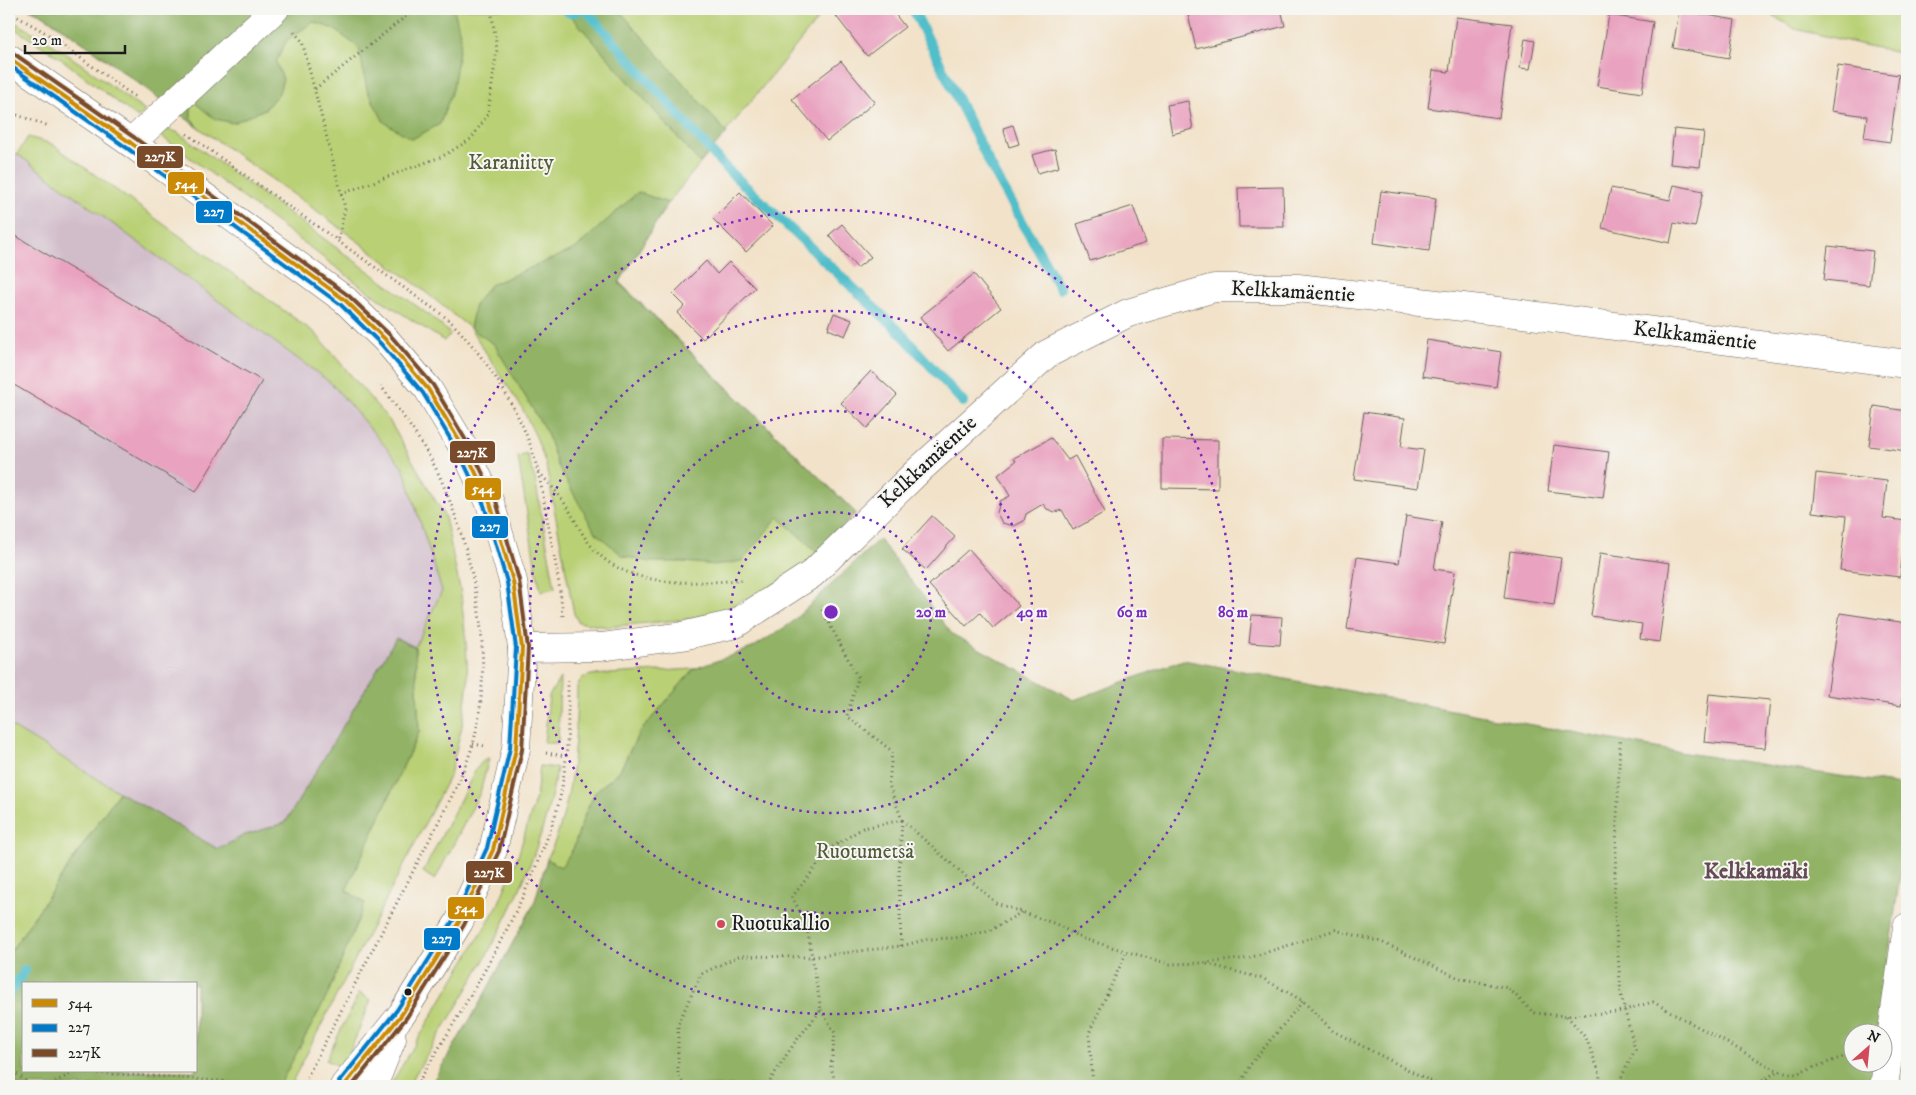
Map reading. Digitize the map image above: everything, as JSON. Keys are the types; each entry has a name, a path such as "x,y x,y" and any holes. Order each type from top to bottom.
{"street":[{"path":"131,143 274,9"},
{"path":"9,58 131,143 344,300 386,340 428,389 466,452 490,503 513,582 522,648 516,749 493,850 459,922 402,1014 344,1086"},
{"name":"Kelkkamäentie","path":"522,648 601,646 682,636 735,624 812,574 920,470 1047,354 1128,313 1214,288 1298,288 1515,313 1907,364"},
{"path":"1884,1086 1907,927"},
{"path":"373,1086 402,1014"}],"path":[{"path":"274,9 302,41 345,208 338,242"},
{"path":"315,89 415,9"},
{"path":"341,194 443,156 471,139 488,114 498,49 491,9"},
{"path":"9,109 17,115 51,127"},
{"path":"310,1086 306,1079 457,786 473,744 482,694 483,634 474,581 455,517 438,474 405,418 376,379"},
{"path":"538,471 564,502 592,548 610,562 633,575 654,580 705,582 752,579"},
{"path":"819,604 858,678 847,716 892,751 889,785 902,820 899,875 901,946"},
{"path":"1617,1086 1635,1050 1621,995 1614,903 1620,741"},
{"path":"902,820 996,903 1056,924 1082,938 1169,964 1204,963 1249,958 1336,930 1381,942 1459,978 1508,988 1534,1012 1567,1016 1618,1012 1654,1002 1778,1072 1796,1074 1844,1057"},
{"path":"836,1086 831,1066 835,1033 821,1010 806,922 792,897 831,848 863,828 902,820"},
{"path":"686,1086 678,1075 678,1024 701,974 739,956 811,957 901,946 929,938 955,938 989,931 1023,912"},
{"path":"1093,1086 1089,1033 1127,951"},
{"path":"1204,963 1264,978 1303,1001 1333,1031 1440,1086"},
{"path":"1239,1086 1250,1065 1303,1001"},
{"path":"769,1086 795,1042 821,1010"},
{"path":"1567,1016 1586,1038 1600,1074 1599,1086"},
{"path":"9,1068 32,1086"},
{"path":"46,1086 76,1072 284,1086"},
{"path":"1754,1086 1778,1072"},
{"path":"827,1086 834,1079"}],"shaded area":[{"path":"9,148 331,383 403,467 442,591 415,647 294,829 9,966"}],"green space":[{"name":"Karaniitty","path":"29,9 826,9 668,203 619,282 856,513 809,561 778,583 724,610 689,619 607,627 578,622 574,614 546,465 537,439 522,408 470,328 418,286 317,211 199,128 95,51 43,15"},
{"path":"29,9 454,9 461,38 453,88 440,124 412,139 384,122 367,90 359,48 334,29 313,22 287,40 276,62 283,79 279,93 265,109 233,123 215,119 195,103 191,107 191,118 199,128 95,51 43,15"},
{"path":"563,9 618,9 727,133 700,163 572,17"},
{"path":"1761,9 1907,9 1907,55 1795,29"},
{"path":"9,19 96,74 145,111 138,118 60,58 9,25"},
{"path":"164,131 177,132 429,315 451,334 444,341 369,292 161,136"},
{"path":"28,137 52,144 315,333 389,420 445,517 461,594 468,682 462,726 450,775 293,1080 296,1086 277,1086 280,1084 365,903 346,890 419,732 415,647 442,591 403,467 331,383 17,154"},
{"path":"638,192 668,203 619,283 856,513 817,552 778,517 742,561 717,565 650,562 623,556 595,532 557,464 547,433 494,344 470,328 475,304 490,285 575,249"},
{"path":"527,454 535,479 555,588 541,591 518,457"},
{"name":"Ruotumetsä","path":"879,539 952,634 1074,700 1183,660 1672,751 1907,786 1907,824 1879,1022 1844,1022 1844,1072 1873,1072 1871,1086 430,1086 478,1006 534,904 547,859 561,867 573,849 585,814 596,791 619,772 639,733 694,669 752,648 790,624"},
{"path":"396,638 415,647 419,732 346,890 365,903 327,996 280,1084 277,1086 9,1086 9,954 119,792 218,849 245,835 285,823"},
{"path":"694,669 639,733 619,772 596,791 585,814 573,849 561,868 547,859 556,839 568,797 576,731 577,687 582,678 591,675"},
{"path":"560,678 558,743 544,743 549,696"},
{"path":"9,725 119,792 9,954"},
{"path":"489,758 480,793 435,880 423,872 476,769 485,759"},
{"path":"540,766 557,768 547,812 534,854 517,894 477,972 408,1086 390,1086 498,905 518,856 536,797"},
{"path":"359,993 371,1000 343,1068 326,1060"}],"building":[{"path":"845,9 891,9 905,27 867,56 836,16"},
{"path":"1281,9 1285,26 1196,49 1187,10"},
{"path":"1679,10 1735,20 1729,58 1673,48"},
{"path":"1609,15 1653,22 1642,93 1597,86"},
{"path":"1456,17 1512,24 1499,118 1428,108 1433,70 1449,72"},
{"path":"1525,39 1535,41 1530,69 1520,68"},
{"path":"841,61 875,102 827,141 792,99"},
{"path":"1838,66 1899,75 1890,142 1864,138 1867,116 1831,111"},
{"path":"1188,101 1193,129 1172,134 1167,105"},
{"path":"1013,125 1019,144 1009,147 1003,128"},
{"path":"1674,129 1704,132 1700,167 1670,164"},
{"path":"1055,149 1059,167 1038,173 1032,155"},
{"path":"1674,185 1703,191 1695,227 1674,223 1670,243 1602,228 1611,188 1670,200"},
{"path":"1283,187 1284,227 1239,227 1238,188"},
{"path":"1381,191 1436,198 1429,251 1374,243"},
{"path":"740,192 773,226 746,252 713,219"},
{"path":"1133,206 1146,243 1090,261 1077,224"},
{"path":"842,224 871,257 857,268 829,235"},
{"path":"9,232 262,381 196,492 9,382"},
{"path":"1828,246 1873,251 1869,285 1824,280"},
{"path":"706,261 717,274 729,262 755,288 703,339 677,313 685,306 673,294"},
{"path":"974,274 1001,308 948,351 920,317"},
{"path":"834,313 852,320 845,336 828,329"},
{"path":"1427,340 1501,352 1496,387 1422,376"},
{"path":"871,371 897,395 867,428 841,403"},
{"path":"1874,406 1907,411 1907,451 1869,446"},
{"path":"1364,412 1405,418 1401,447 1424,450 1418,488 1354,479"},
{"path":"1051,438 1068,460 1075,456 1105,512 1073,530 1062,510 1055,512 1047,509 1043,504 1026,514 1024,521 1014,526 1002,523 997,513 1000,501 1010,496 998,475 1016,461 1014,458"},
{"path":"1162,439 1218,440 1218,489 1162,488"},
{"path":"1554,445 1609,452 1603,498 1548,491"},
{"path":"1816,473 1887,481 1883,518 1906,521 1900,577 1840,570 1846,516 1812,512"},
{"path":"932,516 955,537 926,570 902,549"},
{"path":"1406,516 1442,522 1434,569 1455,572 1444,644 1347,629 1357,557 1399,563"},
{"path":"969,549 1019,606 993,628 980,613 966,626 929,585"},
{"path":"1510,551 1561,558 1554,605 1504,598"},
{"path":"1600,553 1670,563 1659,642 1640,639 1642,624 1591,616"},
{"path":"1840,613 1907,623 1907,668 1901,706 1827,695"},
{"path":"1252,615 1282,617 1280,645 1249,643"},
{"path":"1709,694 1770,700 1765,748 1704,742"}],"waterway":[{"path":"564,9 570,13 585,9"},
{"path":"585,9 724,166 901,333 963,402"},
{"path":"913,9 992,168 1060,289"},
{"path":"9,995 25,970"}],"transit line":[{"name":"227K","path":"13,53 135,138 349,296 391,336 433,385 471,449 496,501 519,580 528,648 522,750 499,851 464,925 407,1017 352,1086"},
{"name":"544","path":"9,58 131,143 345,300 386,340 428,389 466,452 490,503 513,581 522,648 516,749 493,850 459,922 402,1014 344,1086"},
{"name":"227","path":"9,65 127,148 341,305 381,344 423,393 460,455 484,505 507,582 516,648 510,748 487,848 454,919 397,1010 339,1082"}],"place":[{"name":"Ruotukallio","path":"721,924"}],"district":[{"name":"Kelkkamäki","path":"1756,871"}]}
